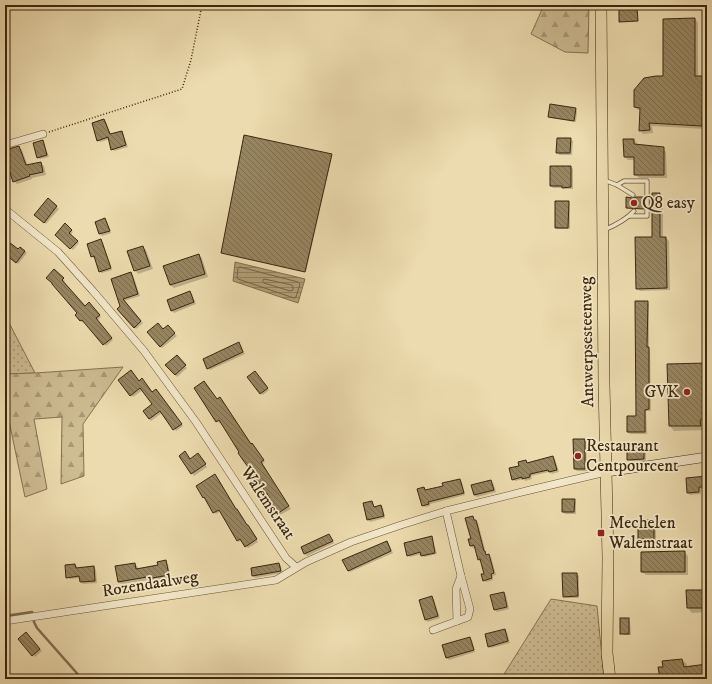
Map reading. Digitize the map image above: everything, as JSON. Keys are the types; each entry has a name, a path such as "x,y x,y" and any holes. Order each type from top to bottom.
{"main road":[{"name":"Antwerpsesteenweg","path":"601,5 604,384 608,586 607,653 610,679"}],"street":[{"path":"5,145 43,134"},
{"name":"Walemstraat","path":"5,209 58,252 144,351 196,422 286,558 296,568"},
{"path":"296,568 351,542 446,511 606,472 707,457"},
{"path":"433,630 468,617 470,609 446,511"},
{"name":"Rozendaalweg","path":"5,621 276,580 296,568"},
{"path":"457,620 456,589 461,576"}],"lane":[{"path":"603,180 617,185 634,195"},
{"path":"617,185 624,181 647,181 647,216 629,216"},
{"path":"603,230 614,226 634,211"}],"path":[{"path":"43,134 182,89 191,60 202,5"}],"green space":[{"path":"544,5 589,5 588,53 565,52 531,34"},
{"path":"5,315 35,373 5,374"},
{"path":"123,367 83,424 84,476 61,484 62,417 34,419 47,489 25,497 5,402 5,374"},
{"path":"551,599 597,606 604,679 501,679"}],"water":[{"path":"235,262 305,279 298,303 233,281"}],"building":[{"path":"619,8 637,8 638,21 619,22"},
{"path":"695,18 695,76 703,76 702,126 649,123 650,130 639,131 640,108 634,107 634,90 644,78 663,76 663,19"},
{"path":"550,104 576,108 574,121 548,117"},
{"path":"104,119 110,134 122,131 126,145 111,150 108,137 97,141 92,123"},
{"path":"244,135 332,154 305,272 221,253"},
{"path":"557,138 571,138 570,153 556,153"},
{"path":"623,139 634,139 634,144 664,147 664,175 634,175 634,157 624,157"},
{"path":"43,140 47,155 37,158 33,143"},
{"path":"19,146 26,165 41,162 43,172 29,175 30,176 13,182 5,158 5,150"},
{"path":"550,166 571,166 571,187 562,188 562,186 550,186"},
{"path":"652,193 660,193 660,237 666,237 667,288 636,289 635,237 652,237 652,209 650,209 650,197 652,198"},
{"name":"Q8 easy","path":"626,197 644,197 644,209 626,208"},
{"path":"48,198 57,206 44,223 34,215"},
{"path":"555,201 569,201 568,228 555,228"},
{"path":"105,218 110,231 99,234 95,222"},
{"path":"65,223 72,230 69,233 78,241 70,249 55,235"},
{"path":"5,239 18,249 20,247 25,251 16,263 5,254"},
{"path":"101,239 111,268 99,272 94,256 91,257 87,244"},
{"path":"143,246 150,266 134,271 127,251"},
{"path":"199,254 205,274 170,285 163,266"},
{"path":"54,269 64,278 62,280 85,306 89,302 100,315 96,318 112,338 103,345 82,320 80,321 75,315 77,313 46,278"},
{"path":"131,272 138,294 123,299 141,321 134,328 117,309 120,306 111,279"},
{"path":"190,291 194,302 171,311 167,300"},
{"path":"635,301 648,301 647,347 649,347 649,409 645,410 645,432 627,432 627,416 636,416"},
{"path":"158,323 163,329 168,325 175,333 160,347 147,332"},
{"path":"239,342 243,352 207,369 203,359"},
{"path":"177,355 186,365 175,375 165,365"},
{"name":"GVK","path":"707,363 707,419 700,420 701,426 669,426 667,364"},
{"path":"131,370 139,381 142,378 152,392 156,389 182,424 173,430 160,411 149,419 143,411 152,404 140,388 130,396 118,380"},
{"path":"255,371 268,388 260,394 247,377"},
{"path":"204,381 217,399 220,397 251,444 252,443 264,460 261,462 289,506 277,514 268,499 270,498 238,453 239,452 219,420 216,422 194,388"},
{"path":"573,439 585,439 585,469 574,469"},
{"path":"644,446 644,459 627,460 627,447"},
{"path":"185,451 190,459 198,453 206,464 191,474 179,456"},
{"path":"553,456 557,470 549,472 548,470 530,474 530,477 522,479 522,477 512,480 509,468 519,466 518,462 526,460 527,463"},
{"path":"215,474 236,509 257,539 245,547 240,539 237,541 219,510 213,513 196,486"},
{"path":"707,476 707,487 699,487 699,492 687,493 686,478"},
{"path":"460,479 464,493 428,502 429,504 422,506 417,489 424,487 425,490 443,486 442,483"},
{"path":"491,480 494,490 474,495 471,485"},
{"path":"562,499 575,499 574,512 562,512"},
{"path":"372,501 374,507 381,505 384,516 367,520 363,503"},
{"path":"473,516 474,520 476,520 484,551 486,555 489,554 494,573 491,574 492,578 483,581 481,574 484,574 480,559 478,560 474,545 470,546 468,539 471,539 465,518"},
{"path":"638,520 654,520 654,539 638,539"},
{"path":"329,534 333,541 304,554 301,547"},
{"path":"432,536 435,553 421,556 420,552 407,556 404,543"},
{"path":"387,541 391,551 348,571 342,560"},
{"path":"685,551 685,572 641,572 641,552"},
{"path":"166,560 169,575 118,582 115,566 135,563 136,569 158,565 157,562"},
{"path":"279,563 281,571 252,576 251,568"},
{"path":"75,564 76,568 94,566 95,581 80,582 79,576 66,578 65,565"},
{"path":"562,573 577,573 578,596 563,597"},
{"path":"686,590 707,590 707,608 687,608"},
{"path":"504,592 507,607 494,610 490,595"},
{"path":"432,596 438,616 425,620 419,600"},
{"path":"620,618 629,618 629,634 620,634"},
{"path":"505,629 508,641 488,647 485,634"},
{"path":"26,632 40,649 32,656 18,639"},
{"path":"470,637 474,650 446,658 442,645"},
{"path":"682,659 684,667 707,664 707,679 660,679 658,667 663,667 662,661"}],"waterway":[{"path":"5,616 32,612 37,628 82,679"}],"place":[{"name":"Q8 easy","path":"634,203"},
{"name":"GVK","path":"687,392"},
{"name":"Restaurant Centpourcent","path":"578,456"},
{"name":"Mechelen Walemstraat","path":"601,533"}]}
